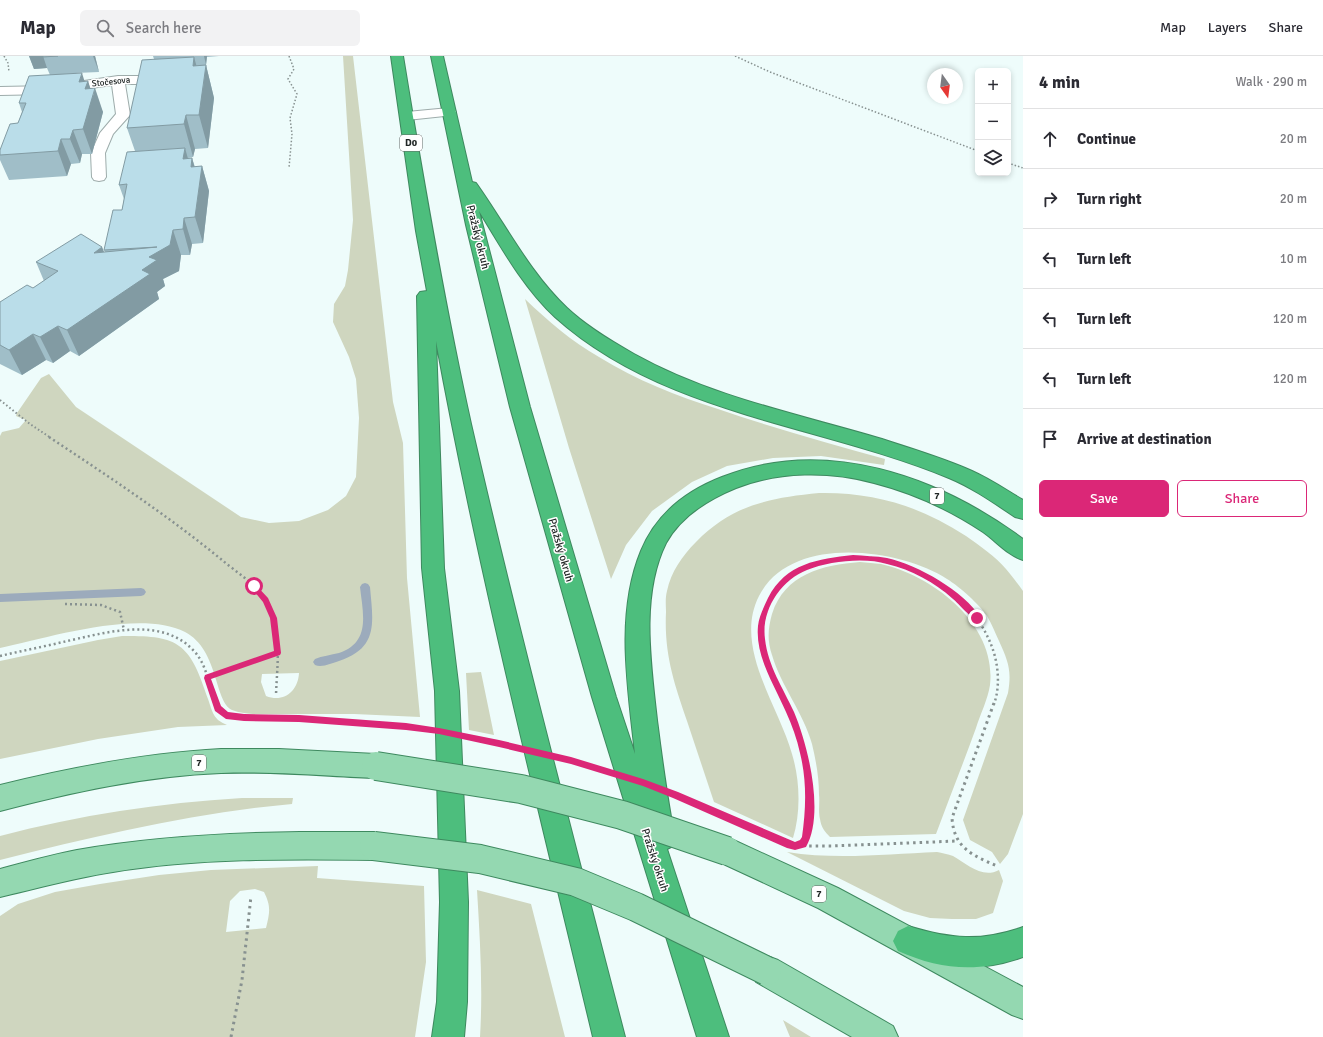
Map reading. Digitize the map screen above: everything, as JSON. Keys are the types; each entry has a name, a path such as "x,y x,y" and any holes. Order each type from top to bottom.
{"highway":[{"name":"D0","path":"397,56 424,231 461,422 512,652 609,1037"},
{"name":"Pražský okruh","path":"436,56 464,175 474,225 520,407 564,563 604,697 713,1037"},
{"path":"464,175 537,286 561,312 583,330 617,353 664,378 701,392 783,418 887,447 925,460 971,480 996,493 1023,511"},
{"path":"424,231 433,568 447,691 454,902 452,1002 448,1037"},
{"name":"7","path":"678,930 653,798 640,677 638,613 642,586 652,550 675,516 683,507 704,494 732,480 750,475 792,469 839,468 888,478 930,493 955,505 988,524 1023,551"},
{"name":"7","path":"908,941 934,949 960,953 984,953 1007,948 1023,942"}],"main road":[{"name":"7","path":"0,798 97,776 161,767 221,761 278,761 376,766 521,789 622,814 727,851 828,898 1023,1004"},
{"path":"0,883 76,864 137,854 187,849 294,845 374,846 480,859 576,882 636,907 767,971 882,1037"}],"street":[{"path":"99,177 98,153 107,133 123,115 118,80"},
{"name":"Stočesova","path":"0,91 50,90 118,80 174,80"},
{"path":"407,116 449,112"}],"path":[{"path":"289,56 294,69 288,79 297,94 290,118 292,134 289,168"},
{"path":"735,56 770,72 975,150"},
{"path":"1011,164 1023,168"},
{"path":"0,400 30,424 134,494 191,535 254,586 266,600 274,618 278,653 276,695"},
{"path":"803,844 808,832 810,812 810,791 804,753 790,713 767,662 761,640 761,626 770,600 777,588 795,572 820,562 853,558 886,560 902,565 937,582 967,607 981,624 990,639 999,672 999,686 995,701 952,818 952,825 957,841 969,854 996,866"},
{"path":"65,604 102,605 120,612 124,630"},
{"path":"0,656 92,635 124,630 160,632 182,640 194,651 204,667 218,708 226,715 244,718 299,718 377,724 439,731 499,743 571,760 643,783 795,846 803,844 809,846 832,846 957,841"},
{"path":"207,678 278,653"},
{"path":"231,1037 242,980 251,896"}],"green space":[{"path":"343,56 353,56 393,402 403,443 407,578 420,717 354,714 253,714 232,710 226,705 210,662 196,640 185,632 166,626 143,623 119,624 68,632 0,648 0,436 2,432 19,428 26,420 16,416 17,413 41,378 49,374 76,407 241,517 269,523 299,521 328,510 346,496 356,477 359,418 356,379 349,357 333,322 334,304 345,286 353,220","holes":["299,673 293,690 284,697 279,698 266,696 261,682 262,674"]},
{"path":"525,299 551,323 589,351 627,373 657,387 687,399 739,416 885,459 884,465 821,456 773,458 727,466 692,482 652,511 626,545 611,579 569,448"},
{"path":"819,493 839,493 878,498 931,516 949,525 992,555 1002,564 1023,591 1023,814 1008,854 1000,864 992,852 970,840 963,820 1008,693 1010,678 1007,660 987,616 958,586 926,568 901,560 874,554 847,553 820,555 795,563 774,576 759,596 752,615 751,635 755,656 761,676 786,736 797,774 798,807 796,828 793,838 714,802 678,694 668,655 666,594 671,577 686,553 710,529 723,519 752,506 768,501"},
{"path":"860,562 881,564 901,570 941,592 958,606 973,624 983,642 990,663 990,685 988,696 936,834 830,837 828,835 822,827 819,816 818,775 812,744 808,732 781,677 770,650 769,629 772,614 778,600 786,589 807,574 819,569 846,563"},
{"path":"122,636 157,638 170,641 180,646 188,655 202,680 214,715 222,723 227,725 178,727 98,739 0,759 0,661"},
{"path":"481,672 494,735 469,730 466,673"},
{"path":"242,798 293,798 292,804 181,819 72,842 0,860 0,836 60,822 120,811 181,803"},
{"path":"787,852 824,856 843,856 937,852 953,856 981,872 987,873 999,870 1003,881 993,913 976,919 930,918 904,911"},
{"path":"318,866 317,878 424,886 426,962 415,1037 0,1037 0,916 18,904 55,892 159,875 211,870","holes":["255,889 264,892 268,901 269,909 266,928 226,932 230,901 240,891"]},
{"path":"477,890 531,904 565,1037 480,1037 481,982"},
{"path":"783,1020 811,1037 790,1037"}],"building":[{"path":"194,57 193,66 206,65 199,115 186,115 184,124 127,128 142,60"},
{"path":"82,73 79,82 88,81 85,89 95,88 83,129 73,130 70,139 61,139 58,151 0,155 0,150 10,124 18,123 26,103 19,103 29,76"},
{"path":"185,148 183,159 192,158 191,167 202,166 195,217 184,218 183,229 173,230 170,245 149,257 157,260 142,270 150,274 67,330 58,326 40,337 33,334 9,350 0,345 0,302 27,285 33,288 58,271 36,262 81,234 102,247 94,253 157,247 104,250 113,210 122,210 127,184 119,185 127,152"}],"waterway":[{"path":"318,662 333,659 348,653 360,645 365,638 368,621 365,587"},
{"path":"0,598 141,592"}],"route":[{"path":"254,586 266,600 274,618 278,642 278,653 207,678 218,708 226,715 244,718 299,718 377,724 439,731 499,743 571,760 643,783 676,795 795,846 803,844 806,838 810,812 810,791 804,753 800,736 770,672 761,640 761,626 765,612 777,588 795,572 806,566 820,562 853,558 886,560 917,571 943,586 954,594 977,618"}]}
